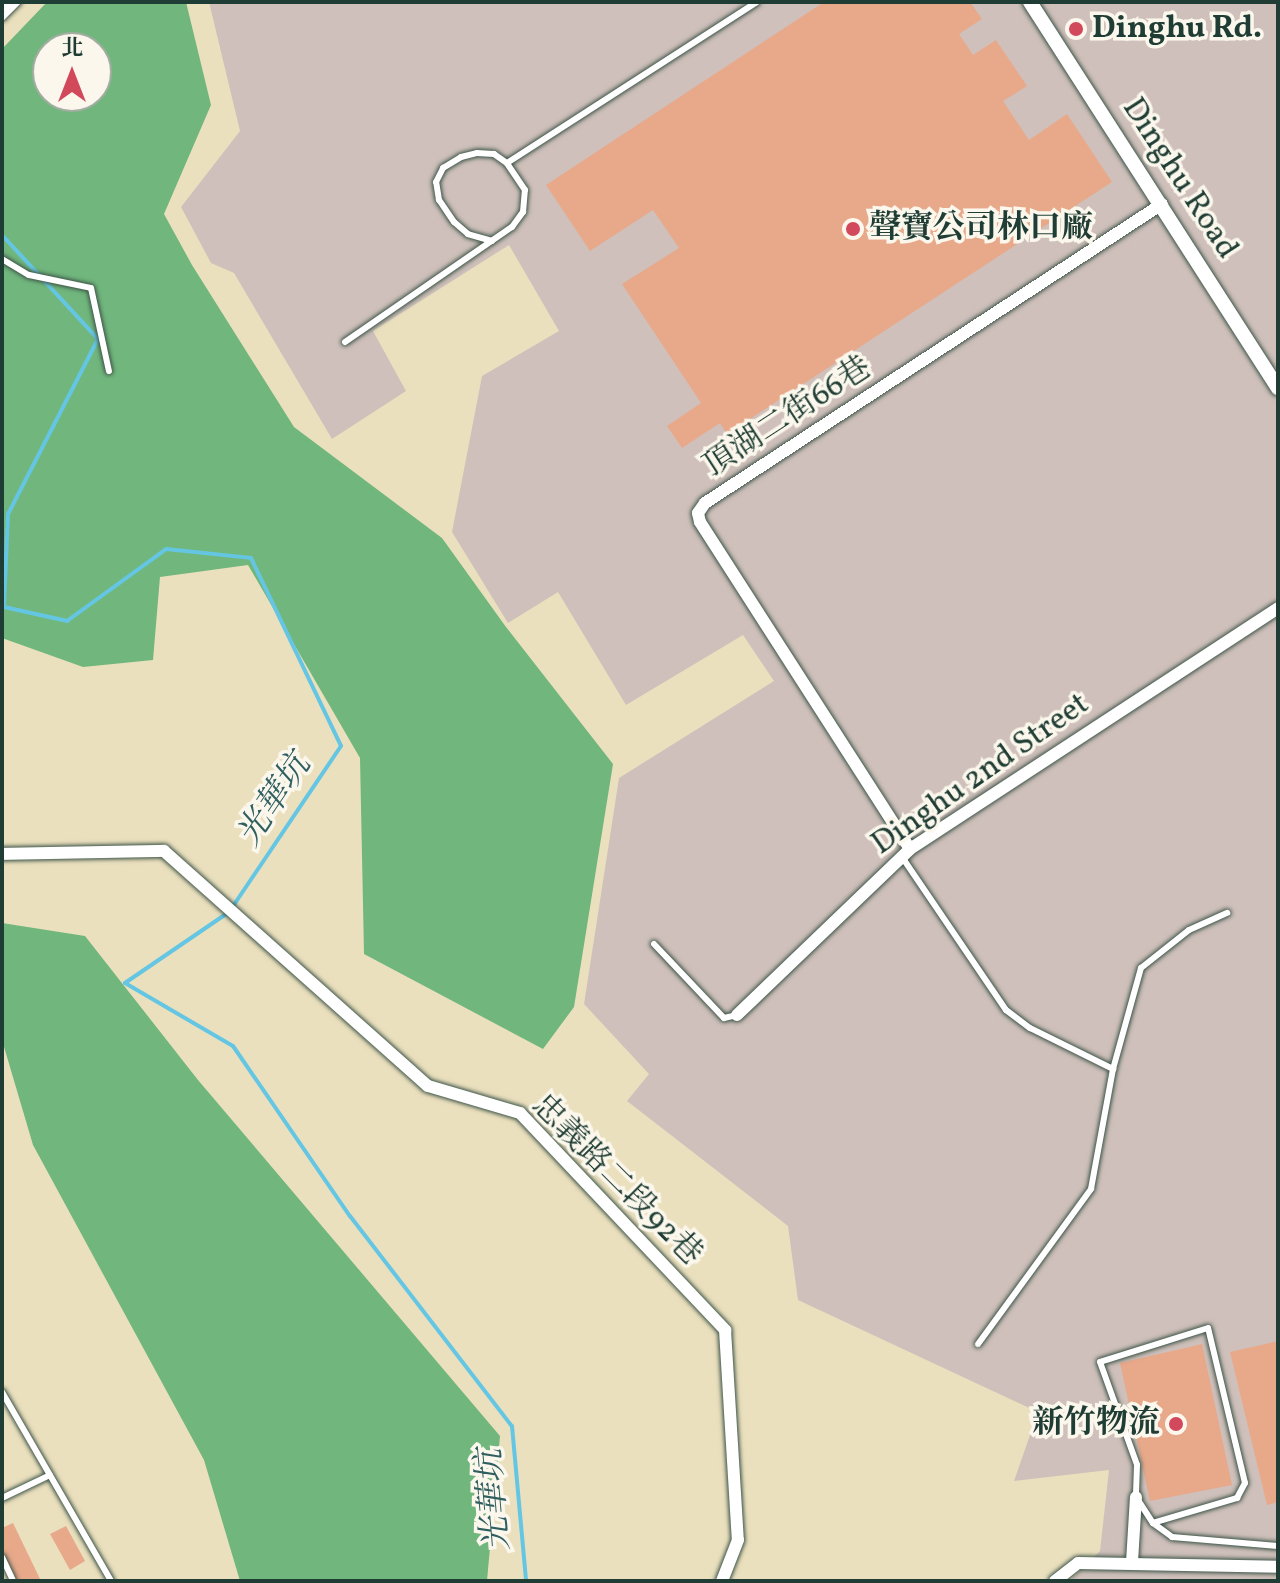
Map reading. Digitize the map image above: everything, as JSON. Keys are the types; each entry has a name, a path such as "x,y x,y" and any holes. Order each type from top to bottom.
{"street":[{"name":"Dinghu Road","path":"1030,2 1278,388"},
{"name":"頂湖二街66巷","path":"906,853 700,522 698,513 705,503 1162,204"},
{"name":"Dinghu 2nd Street","path":"737,1015 906,853 1278,608"},
{"name":"忠義路二段92巷","path":"2,854 164,851 428,1086 520,1113 725,1330 738,1540 722,1581"},
{"path":"1132,1562 1136,1497"},
{"path":"1055,1581 1078,1563 1278,1567"}],"lane":[{"path":"2,18 18,2"},
{"path":"507,163 757,2"},
{"path":"345,342 492,241 512,227 523,212 525,190 507,163 494,154 461,157 443,168 436,182 439,200 454,222 468,234 492,241"},
{"path":"2,259 29,275 91,288 109,371"},
{"path":"906,853 1006,1010 1030,1028 1113,1069"},
{"path":"978,1344 1091,1189 1113,1069 1141,968 1189,930 1227,913"},
{"path":"654,944 724,1018 737,1015"},
{"path":"1153,1523 1237,1498 1245,1483 1208,1328 1100,1362 1137,1465 1136,1497 1153,1523 1172,1537 1278,1546"},
{"path":"2,1392 111,1581"},
{"path":"2,1498 50,1475"},
{"path":"2,1557 13,1581"}],"shaded area":[{"path":"209,2 1278,2 1278,1581 1070,1581 1100,1551 1109,1470 1014,1481 1038,1412 798,1300 788,1226 627,1101 649,1074 584,1004 619,778 774,681 743,635 626,705 558,592 508,623 452,532 482,376 559,331 509,245 373,331 406,391 332,439 234,273 211,263 181,207 240,131"}],"green space":[{"path":"47,2 186,2 211,105 164,214 192,265 294,427 442,538 506,627 613,764 574,1007 543,1049 364,954 360,758 248,565 160,577 153,660 83,667 2,638 2,49"},
{"path":"2,923 85,936 198,1080 500,1436 487,1581 240,1581 204,1460 33,1145 2,1040"}],"building":[{"name":"聲寶公司林口廠","path":"824,2 970,2 982,19 959,34 973,55 996,40 1027,86 1003,101 1029,140 1067,114 1112,182 727,434 720,423 682,448 667,426 701,403 622,284 679,248 653,210 590,251 546,185"},
{"path":"1278,1341 1278,1502 1267,1505 1230,1352"},
{"name":"新竹物流","path":"1202,1344 1232,1485 1150,1501 1120,1363"},
{"path":"13,1523 41,1581 17,1581 2,1550 2,1528"},
{"path":"66,1526 85,1561 70,1570 50,1534"}],"waterway":[{"name":"光華坑","path":"2,235 98,339 8,514 4,607 67,621 166,549 251,558 341,746 229,912 125,983 233,1046 350,1216 512,1426 526,1581"}],"place":[{"name":"Dinghu Rd.","path":"1076,29"},
{"name":"聲寶公司林口廠","path":"853,229"},
{"name":"新竹物流","path":"1176,1424"}]}
